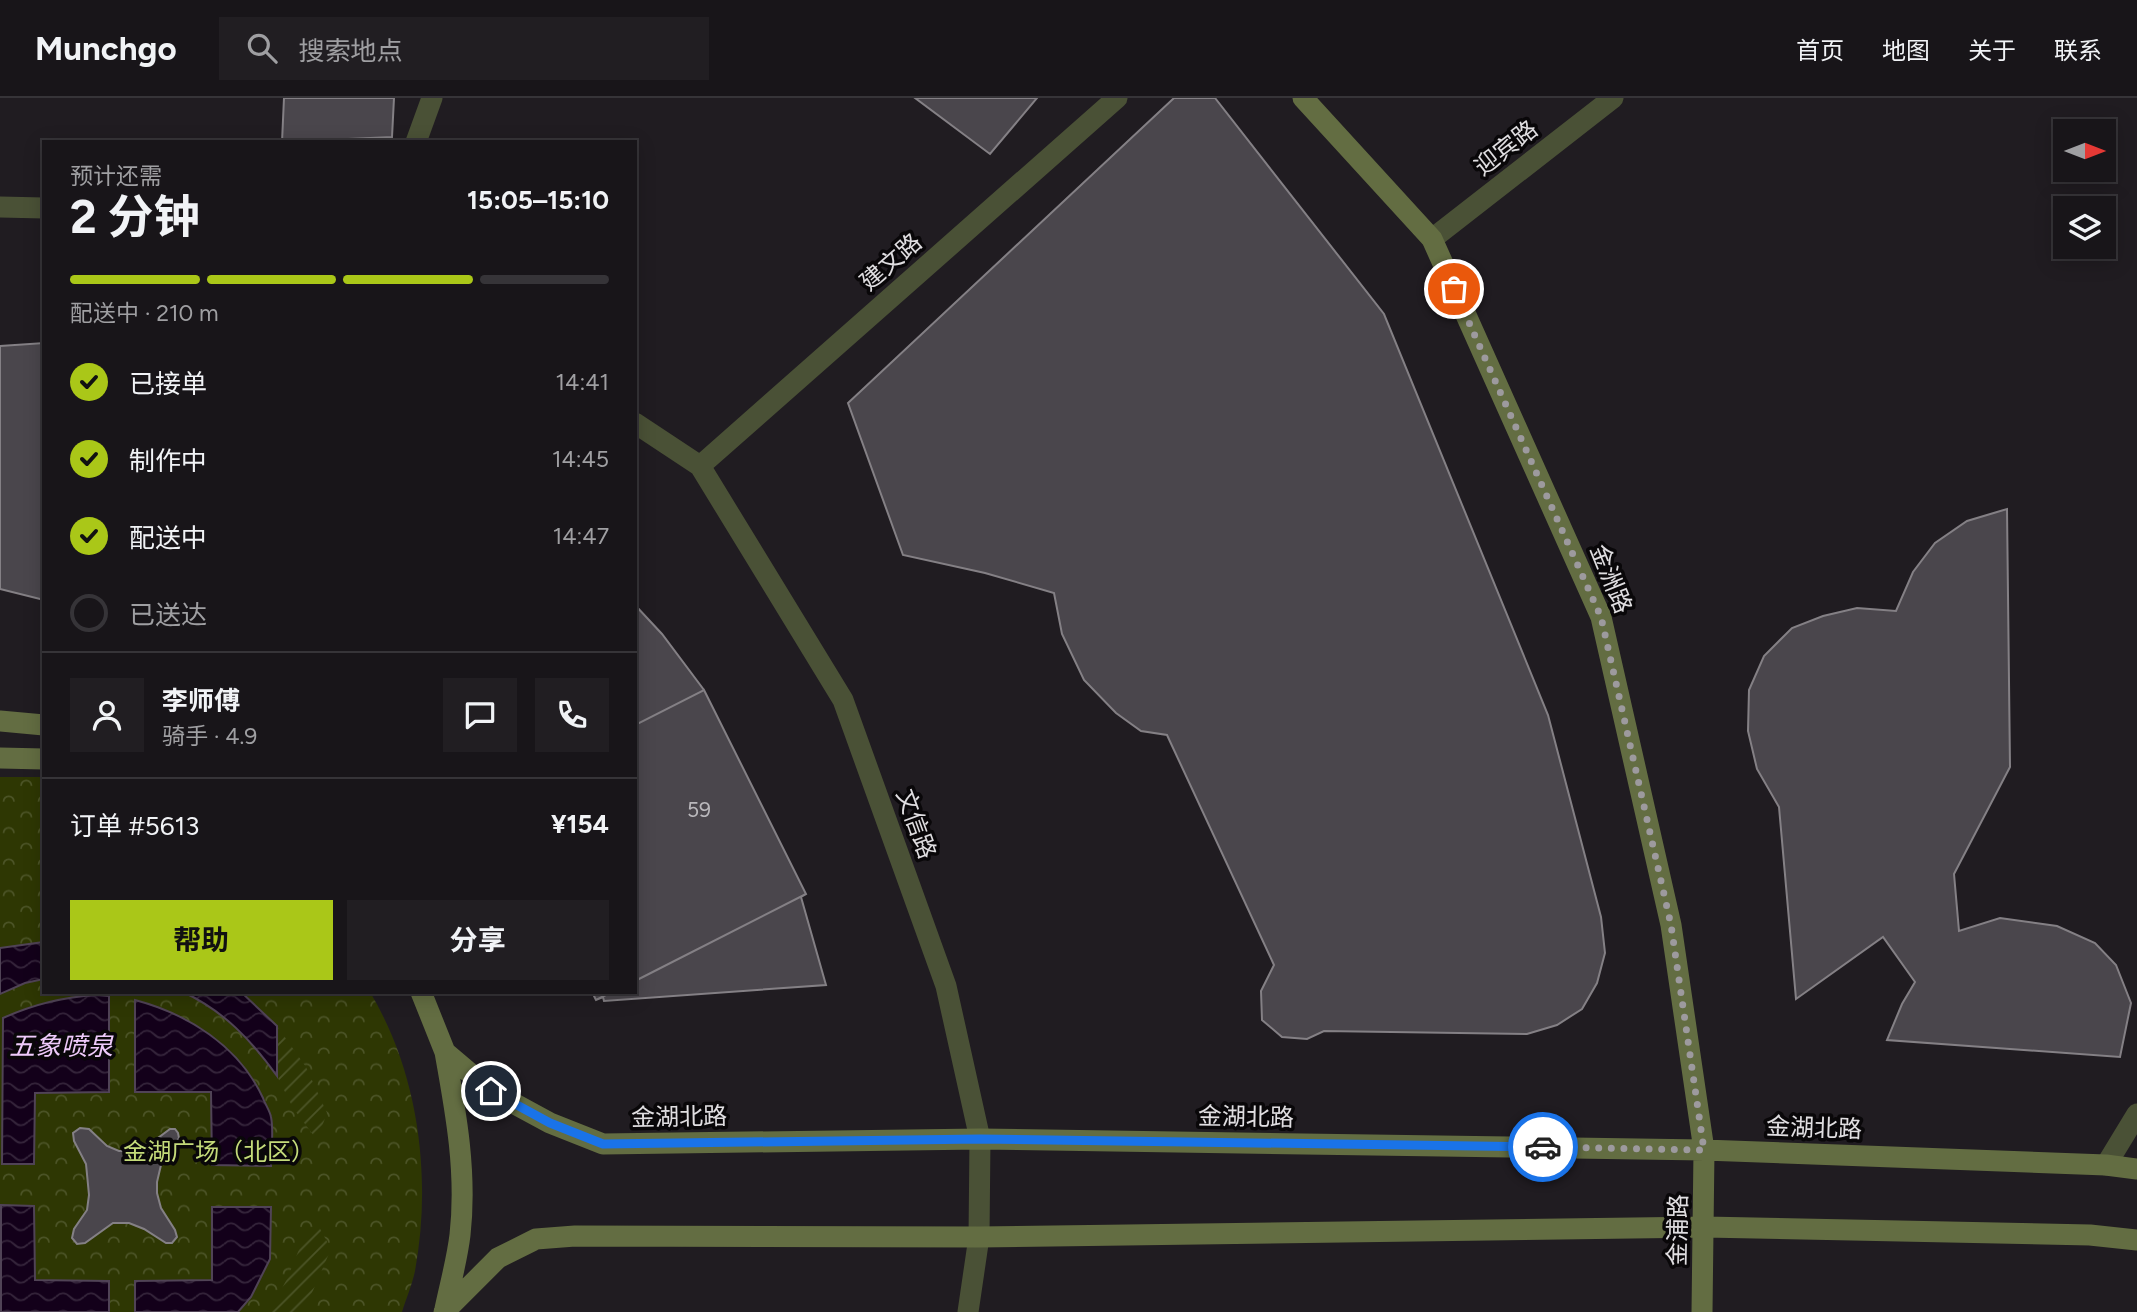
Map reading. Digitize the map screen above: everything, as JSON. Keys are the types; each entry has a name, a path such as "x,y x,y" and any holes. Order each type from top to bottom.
{"main road":[{"name":"金洲路","path":"1303,98 1432,239 1601,617 1671,925 1704,1150"},
{"path":"0,721 42,725"},
{"path":"0,758 42,759"},
{"name":"金湖北路","path":"422,994 445,1052 491,1091 550,1123 603,1144 980,1139 1704,1150 2106,1165 2137,1169"},
{"path":"444,1311 460,1236 463,1186 459,1128 445,1052"},
{"name":"金浦路","path":"1702,1312 1704,1150"},
{"path":"444,1311 498,1258 536,1239 575,1236 979,1237 1705,1227 2090,1235 2137,1240"}],"street":[{"path":"417,140 432,98"},
{"name":"建文路","path":"700,466 1117,98"},
{"name":"迎宾路","path":"1432,239 1613,98"},
{"path":"0,207 42,208"},
{"name":"文信路","path":"637,423 700,466 843,700 946,986 980,1139 979,1237 968,1312"},
{"path":"2106,1165 2137,1114"}],"green space":[{"name":"金湖广场（北区）","path":"0,777 42,777 42,994 371,994 387,1024 410,1092 421,1163 420,1236 415,1271 402,1312 0,1312"},
{"path":"277,1026 306,1067 327,1113 317,1140 293,1108 277,1076"},
{"path":"318,1225 331,1249 308,1302 301,1312 269,1312 300,1247"}],"water":[{"name":"五象喷泉","path":"42,942 42,979 25,983 0,994 0,948"},
{"path":"187,994 243,994 277,1026 277,1076 236,1028"},
{"name":"五象喷泉","path":"96,995 109,996 109,1092 35,1093 34,1164 2,1164 3,1018 48,1002"},
{"name":"五象喷泉","path":"135,1000 192,1023 226,1048 240,1063 253,1079 270,1115 271,1166 212,1165 211,1092 135,1092"},
{"path":"1,1205 34,1206 35,1280 109,1281 109,1312 1,1312"},
{"path":"212,1207 271,1207 270,1259 251,1297 238,1312 135,1312 135,1281 212,1280"}],"building":[{"path":"284,98 394,98 392,137 282,140"},
{"path":"915,98 1037,98 990,154"},
{"path":"1174,98 1215,98 1384,314 1548,715 1601,917 1605,953 1597,983 1582,1009 1557,1025 1527,1034 1324,1031 1307,1039 1282,1037 1262,1020 1261,991 1274,965 1167,735 1141,731 1116,713 1084,680 1062,634 1054,593 985,573 903,555 848,403"},
{"path":"42,343 42,600 0,589 0,346"},
{"path":"2007,509 2010,767 1954,874 1959,931 2000,918 2057,926 2095,943 2116,965 2131,1003 2120,1057 1887,1040 1902,1004 1915,982 1883,937 1796,999 1779,807 1757,769 1748,731 1749,690 1764,656 1792,628 1823,616 1857,608 1896,611 1913,572 1935,543 1967,521"},
{"path":"637,607 662,634 704,690 806,894 801,897 826,985 604,1001 603,997 596,1000 593,994 637,994"},
{"path":"704,690 806,894 637,980 637,724"},
{"path":"593,994 608,994 596,1000"},
{"name":"五象喷泉","path":"80,1128 89,1129 107,1146 119,1151 134,1151 147,1146 170,1129 175,1129 179,1138 161,1165 157,1182 161,1208 177,1237 172,1243 166,1243 129,1223 113,1223 85,1243 77,1244 72,1238 74,1229 87,1210 89,1195 86,1164 74,1141 73,1133"}],"way so far":[{"path":"1454,289 1601,617 1671,925 1704,1150 1543,1147"}],"route":[{"path":"491,1091 550,1123 603,1144 980,1139 1543,1147"}]}
